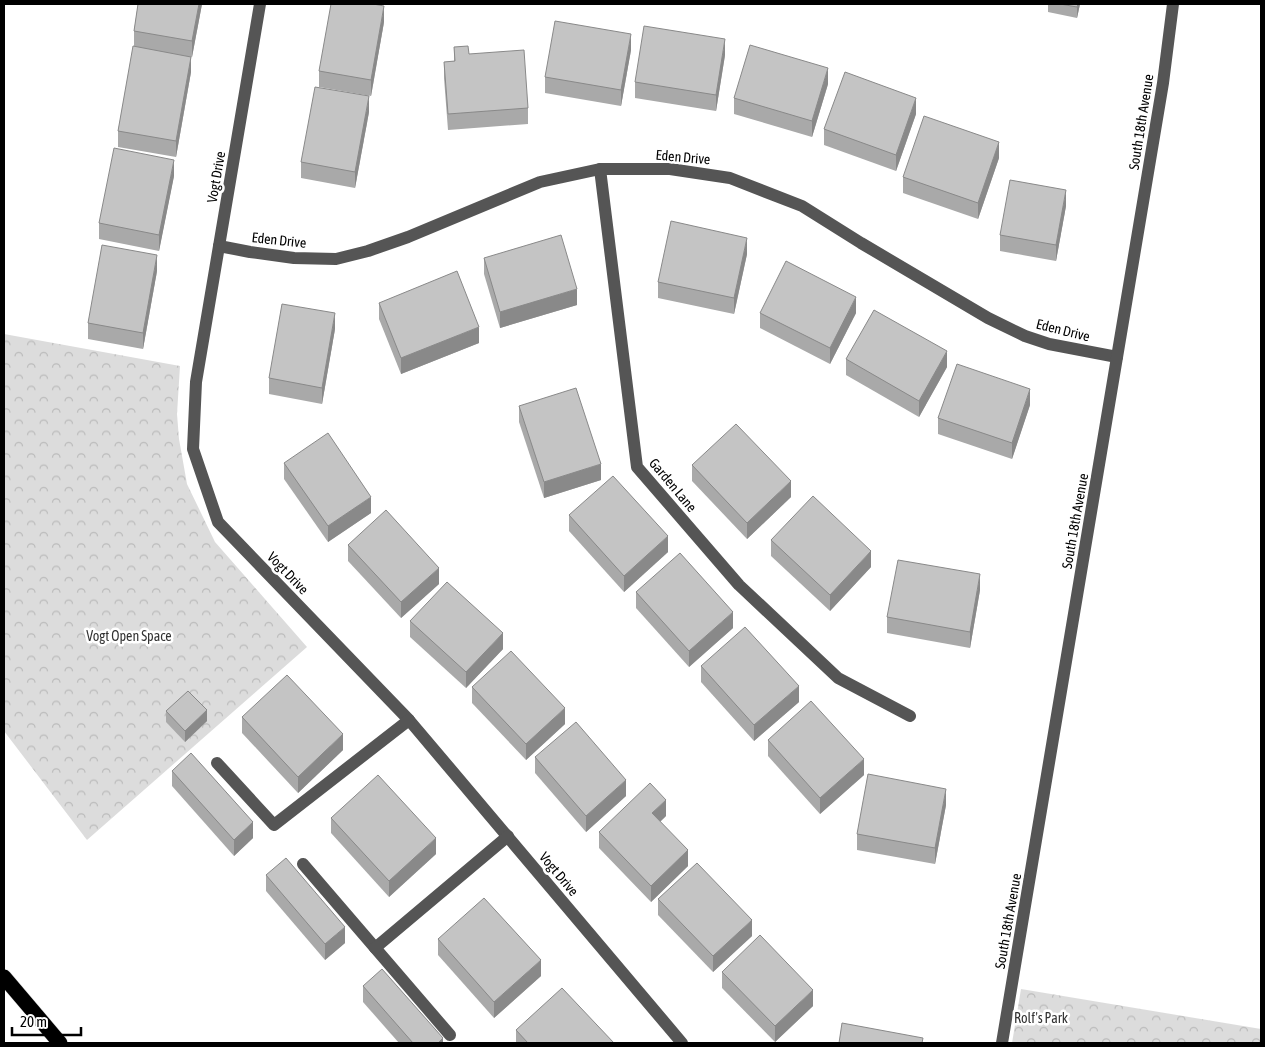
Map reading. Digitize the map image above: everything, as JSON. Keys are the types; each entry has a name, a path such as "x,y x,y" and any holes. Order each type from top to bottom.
{"highway":[{"path":"4,977 60,1043"}],"street":[{"name":"Vogt Drive","path":"260,4 196,382 192,449 218,522 409,720 682,1043"},
{"name":"South 18th Avenue","path":"1002,1043 1163,83 1173,4"},
{"name":"Eden Drive","path":"219,246 294,258 336,259 368,251 408,237 540,182 600,170 670,169 730,178 802,206 988,318 1025,336 1049,344 1117,357"},
{"name":"Garden Lane","path":"600,170 637,467 739,585 838,678 910,716"},
{"path":"217,763 274,825 409,720"},
{"path":"375,948 508,836"},
{"path":"303,864 450,1034"}],"green space":[{"name":"Vogt Open Space","path":"4,334 180,366 177,414 179,439 187,484 215,542 307,647 87,840 4,731"},
{"name":"Rolf's Park","path":"1021,989 1261,1029 1261,1043 1012,1043"}],"building":[{"path":"138,4 199,4 192,41 134,31"},
{"path":"331,4 373,4 384,6 371,80 319,71"},
{"path":"1060,4 1078,4 1077,7"},
{"path":"555,21 631,34 621,90 545,77"},
{"path":"644,26 725,39 716,95 635,82"},
{"path":"750,45 828,68 812,121 734,98"},
{"path":"133,46 191,57 176,141 118,131"},
{"path":"468,46 469,54 524,50 528,108 448,114 444,62 455,61 454,47"},
{"path":"845,72 916,98 896,155 824,129"},
{"path":"315,87 369,96 355,172 301,162"},
{"path":"924,116 999,142 978,203 903,177"},
{"path":"114,148 174,160 159,235 99,223"},
{"path":"1010,180 1066,190 1056,245 1000,235"},
{"path":"671,221 747,238 734,298 658,282"},
{"path":"561,235 577,289 500,312 484,258"},
{"path":"102,245 157,255 143,333 88,323"},
{"path":"786,261 856,297 830,348 760,313"},
{"path":"457,271 479,327 401,358 379,303"},
{"path":"282,304 335,313 322,388 269,378"},
{"path":"874,310 947,351 919,401 846,359"},
{"path":"957,364 1030,389 1012,443 938,418"},
{"path":"576,388 601,464 544,482 519,406"},
{"path":"736,424 791,481 747,523 692,465"},
{"path":"328,433 371,497 328,526 284,463"},
{"path":"613,476 668,536 624,576 569,515"},
{"path":"813,496 871,551 830,595 771,540"},
{"path":"386,510 439,568 401,602 348,545"},
{"path":"680,553 733,612 689,651 636,592"},
{"path":"898,560 980,574 970,632 887,617"},
{"path":"447,582 503,633 466,672 410,621"},
{"path":"745,627 799,686 754,725 701,666"},
{"path":"511,651 565,708 526,744 472,687"},
{"path":"287,675 343,734 298,777 242,717"},
{"path":"188,691 207,710 185,731 166,711"},
{"path":"811,701 864,759 820,798 768,740"},
{"path":"576,722 626,780 586,816 535,757"},
{"path":"191,753 253,822 234,840 172,771"},
{"path":"868,774 946,789 935,848 857,834"},
{"path":"378,775 436,838 389,881 331,818"},
{"path":"650,783 666,800 652,813 688,850 651,886 599,832"},
{"path":"286,858 345,927 325,944 266,875"},
{"path":"697,863 752,920 713,956 658,899"},
{"path":"484,898 541,960 494,1002 438,939"},
{"path":"760,935 813,990 775,1026 722,972"},
{"path":"382,969 443,1038 438,1043 413,1043 363,986"},
{"path":"562,988 614,1043 528,1043 516,1030"},
{"path":"842,1023 923,1038 922,1043 839,1043"}]}
